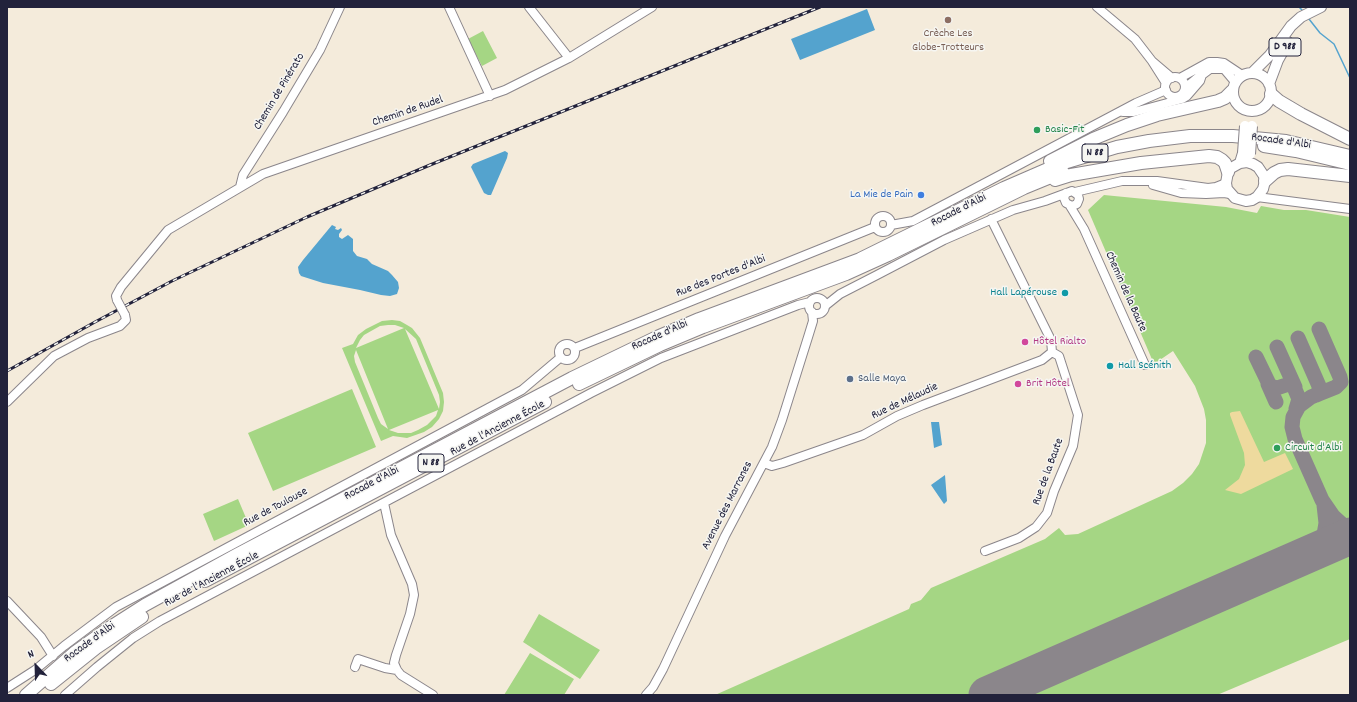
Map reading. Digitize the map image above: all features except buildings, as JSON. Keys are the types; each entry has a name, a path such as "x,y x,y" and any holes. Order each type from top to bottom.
{"highway":[{"path":"860,259 1015,178 1094,139 1156,115 1218,101 1225,98 1234,87"},
{"path":"1270,89 1279,102 1350,138"},
{"name":"Rocade d'Albi","path":"26,695 74,653 145,605 236,555 566,382 657,337 712,314 860,259 1030,176 1079,158 1117,147 1190,136 1233,136 1286,141 1350,156"},
{"name":"Rocade d'Albi","path":"38,695 65,671 96,648 150,612 200,584 577,385 654,348 703,327 853,271 1030,186 1081,165 1130,152 1190,144 1262,146 1296,151 1350,164"},
{"path":"983,208 1048,182 1071,175 1141,163 1217,157 1225,163 1227,177"},
{"path":"1262,189 1274,173 1280,170 1350,176"}],"main road":[{"name":"D 988","path":"1253,72 1270,55 1291,26 1301,17 1321,7"},
{"name":"D 988","path":"1270,89 1274,70 1282,50 1308,14"},
{"path":"1244,156 1261,171 1262,189 1246,201 1235,198 1230,194 1227,189 1227,177 1235,165 1244,156 1249,126 1257,111 1266,105 1270,89 1261,75 1253,72 1242,75 1234,87 1235,102 1243,109 1257,111"},
{"path":"1243,109 1249,126"}],"street":[{"name":"Chemin de Pinérato","path":"240,187 243,175 320,50 340,7"},
{"path":"449,7 490,96"},
{"path":"529,7 569,58"},
{"name":"Chemin de Rudel","path":"7,402 54,356 88,338 120,326 125,322 125,315 116,296 121,287 168,230 263,174 505,90 569,58 652,7"},
{"path":"1097,7 1132,36 1180,95 1185,88 1203,72 1210,69 1224,69 1234,87"},
{"path":"891,226 889,218 882,216 876,220 875,227 879,231 884,232 889,230 891,226 913,221 1133,106 1209,62 1224,63 1242,75"},
{"path":"1118,113 1134,112 1182,99 1210,69"},
{"path":"1171,85 1184,82 1185,88"},
{"path":"1068,205 1064,198 1085,194 1105,184 1122,181 1157,181 1208,188 1216,187 1227,177"},
{"path":"1140,181 1181,193 1230,194"},
{"path":"1262,189 1272,198 1350,209"},
{"path":"813,309 824,311 825,306 840,294 938,243 991,219 1028,205 1075,196"},
{"path":"1045,201 1075,205 1075,196"},
{"name":"Chemin de la Baute","path":"1075,196 1084,229 1144,365"},
{"name":"Chemin de la Baute","path":"1068,205 1084,229"},
{"name":"Rue de la Baute","path":"985,550 1019,538 1036,527 1047,513 1054,491 1073,446 1078,415 1059,356 1052,352 1051,340 991,219"},
{"name":"Rue des Portes d'Albi","path":"575,348 875,227"},
{"path":"819,298 840,294"},
{"name":"Rue de l’Ancienne École","path":"65,695 97,667 134,638 160,621 384,503 661,358 686,347 798,305 813,309 814,298 819,298"},
{"path":"819,298 824,301 825,306"},
{"name":"Avenue des Marranes","path":"646,695 653,687 663,669 725,536 772,447 813,321 813,309"},
{"path":"563,344 570,344 575,348 576,354 572,359 567,360 561,357 559,351 563,344"},
{"name":"Rue de Mélaudie","path":"764,463 772,466 783,463 863,435 897,416 1042,360 1052,352"},
{"name":"Rue de Toulouse","path":"7,688 35,670 116,608 522,390 561,357"},
{"path":"384,503 391,535 412,584 414,595 410,614 394,663 396,670 401,675 413,684 433,695"},
{"path":"7,601 41,637 53,656"},
{"path":"354,667 358,659 396,670"}],"green space":[{"path":"483,31 497,58 482,66 468,39"},
{"name":"Circuit d'Albi","path":"1104,195 1226,207 1257,213 1261,206 1284,210 1306,210 1350,217 1350,639 1217,695 715,695 909,609 911,604 921,600 931,588 1045,539 1059,528 1065,535 1078,534 1172,491 1192,474 1199,464 1206,443 1206,420 1204,409 1195,386 1173,351 1154,364 1088,210"},
{"path":"382,321 400,321 412,328 420,338 443,393 444,402 443,411 439,419 432,427 424,432 407,438 393,436 381,441 342,348 353,344 358,335","holes":["395,325 404,328 356,348 364,335 380,326","405,329 416,339 439,395 439,409","356,350 388,429 381,424 378,418 355,362 354,356","438,410 436,416 427,425 411,433 398,433 389,430"]},
{"path":"352,389 376,447 273,491 248,433"},
{"path":"238,499 249,525 214,541 203,514"},
{"path":"539,614 600,650 580,679 523,642"},
{"path":"530,653 574,679 564,695 504,695"}],"sand":[{"path":"1240,411 1264,462 1285,453 1293,469 1241,494 1225,490 1239,479 1245,465 1244,453 1230,415 1232,412"}],"water":[{"path":"867,9 875,30 800,60 791,39"},
{"path":"505,151 508,153 507,158 491,195 488,195 484,193 471,167 473,164"},
{"path":"332,225 338,230 341,228 342,230 339,237 342,239 348,235 353,239 353,251 357,256 367,259 372,264 388,271 392,275 398,282 399,288 397,294 390,296 381,295 323,283 301,276 298,267"},
{"path":"931,422 939,422 942,445 934,448"},
{"path":"945,475 947,501 944,504 931,485"}],"waterway":[{"path":"1299,7 1302,10"},
{"path":"1309,19 1320,33 1334,44 1350,78"}],"taxiway":[{"path":"1319,329 1341,382 1336,387 1311,397 1299,406 1293,417 1292,427 1295,439 1322,500 1333,516 1344,526 1350,528"},
{"path":"1298,338 1319,386 1319,392 1317,395"},
{"path":"1277,347 1295,387"},
{"path":"1256,357 1270,386 1277,388 1289,384 1294,387 1299,399 1296,409"},
{"path":"1268,384 1276,402"},
{"path":"1309,554 1318,546 1324,535 1326,523 1324,505"}],"runway":[{"path":"987,695 1350,536"}],"railway":[{"path":"7,371 172,281 307,217 430,165 820,7"}],"place":[{"name":"Crèche Les Globe-Trotteurs","path":"948,20"},
{"name":"Basic-Fit","path":"1037,130"},
{"name":"La Mie de Pain","path":"921,195"},
{"name":"Hall Lapérouse","path":"1065,293"},
{"name":"Hôtel Rialto","path":"1025,342"},
{"name":"Hall Scénith","path":"1110,366"},
{"name":"Salle Maya","path":"850,379"},
{"name":"Brit Hôtel","path":"1018,384"},
{"name":"Circuit d'Albi","path":"1277,448"}]}
